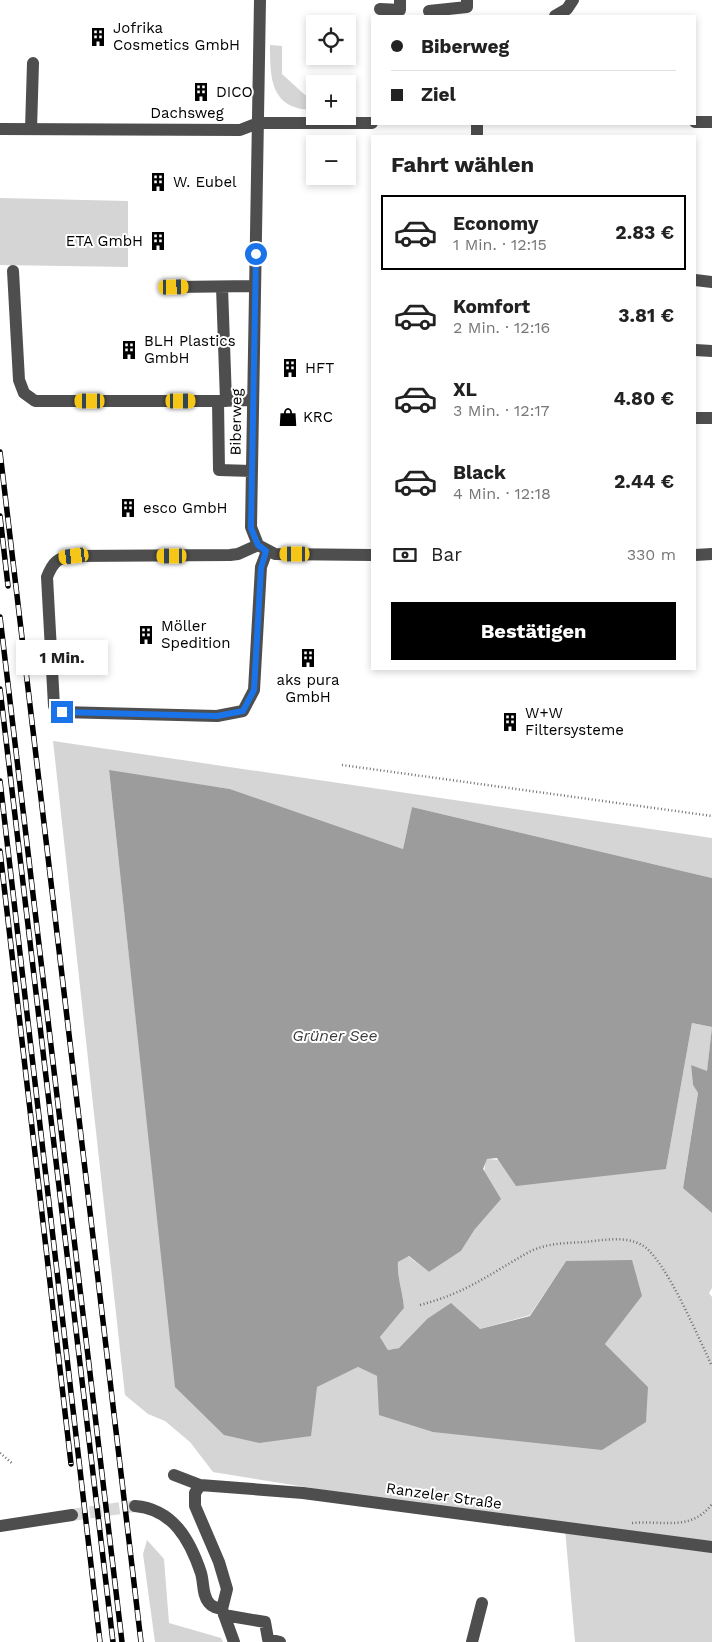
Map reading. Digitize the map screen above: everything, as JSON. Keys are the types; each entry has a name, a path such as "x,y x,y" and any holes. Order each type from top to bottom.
{"street":[{"name":"Biberweg","path":"260,0 251,528 262,548"},
{"path":"380,9 400,10 400,0"},
{"path":"429,11 467,7 467,0"},
{"path":"557,15 567,9 572,0"},
{"path":"31,129 32,63"},
{"path":"696,122 712,122"},
{"name":"Dachsweg","path":"0,129 240,130 258,123 371,123"},
{"path":"13,271 19,380 24,393 34,401 253,400"},
{"path":"696,280 712,282"},
{"path":"222,286 222,401 219,470 252,471"},
{"path":"174,287 255,286"},
{"path":"696,350 712,351"},
{"path":"696,418 712,418"},
{"path":"262,548 254,690 243,711 207,716 62,712 54,706 47,577 52,564 61,558 74,556 230,555 262,548 275,554 371,555"},
{"path":"696,555 712,554"},
{"name":"Ranzeler Straße","path":"174,1475 200,1485 303,1493 617,1536 712,1547"},
{"path":"200,1485 195,1493 195,1506 219,1562 227,1589 223,1612 234,1642"},
{"path":"135,1506 150,1507 163,1513 172,1521 195,1559 202,1575 204,1595 209,1604 223,1612 265,1622 268,1639 280,1642"},
{"path":"0,1526 72,1515"},
{"path":"472,1642 482,1603"}],"path":[{"path":"342,765 712,816"},
{"path":"420,1305 448,1298 490,1277 531,1251 548,1245 620,1238 644,1246 662,1265 712,1366"},
{"path":"0,1453 13,1464"},
{"path":"617,1536 620,1529 629,1523 672,1524 693,1521 706,1512 712,1504"}],"shaded area":[{"path":"270,45 282,46 282,74 306,95 306,109 289,105 281,99 276,91 271,70"},
{"path":"0,198 128,201 128,267 0,265"},
{"path":"53,741 712,838 712,878 412,807 403,849 230,789 109,771 161,1250 316,1387 358,1367 377,1376 648,1387 605,1344 642,1296 566,1261 530,1315 480,1329 427,1319 399,1348 388,1350 380,1337 404,1308 398,1274 398,1262 408,1256 429,1272 461,1251 475,1229 486,1159 666,1169 692,1023 712,1027 707,1072 691,1065 693,1085 698,1093 683,1187 712,1213 712,1288 709,1293 712,1297 712,1642 575,1642 565,1529 213,1472 190,1442 165,1421 148,1414 125,1395"},
{"path":"147,1540 164,1559 169,1623 221,1638 223,1642 155,1642 143,1554"}],"water":[{"name":"Grüner See","path":"109,770 230,789 403,849 412,807 712,878 712,1027 692,1023 666,1169 516,1186 497,1158 487,1159 483,1169 501,1199 475,1229 461,1251 429,1272 409,1256 398,1262 398,1274 404,1308 380,1337 388,1350 399,1348 427,1319 451,1303 480,1329 530,1316 566,1261 632,1260 642,1296 605,1344 648,1387 646,1422 602,1450 433,1432 379,1415 377,1376 358,1367 317,1387 311,1436 259,1443 224,1435 175,1387"},
{"path":"712,1027 712,1213 683,1188 698,1093 693,1085 691,1065 707,1071"}],"tunnel":[{"path":"72,1515 135,1506"}],"railway":[{"path":"0,452 141,1642"},
{"path":"0,516 8,586"},
{"path":"0,617 122,1642"},
{"path":"0,689 113,1642"},
{"path":"0,781 100,1642"},
{"path":"0,851 71,1464"}],"place":[{"name":"Jofrika Cosmetics GmbH","path":"98,37"},
{"name":"DICO","path":"201,92"},
{"name":"W. Eubel","path":"158,182"},
{"name":"ETA GmbH","path":"158,241"},
{"name":"BLH Plastics GmbH","path":"129,350"},
{"name":"HFT","path":"290,368"},
{"name":"KRC","path":"288,417"},
{"name":"esco GmbH","path":"128,508"},
{"name":"Möller Spedition","path":"146,635"},
{"name":"aks pura GmbH","path":"308,658"},
{"name":"W+W Filtersysteme","path":"510,722"}],"route":[{"path":"62,712 217,716 243,711 254,690 261,568 266,551 258,545 253,537 251,528 256,254"}]}
